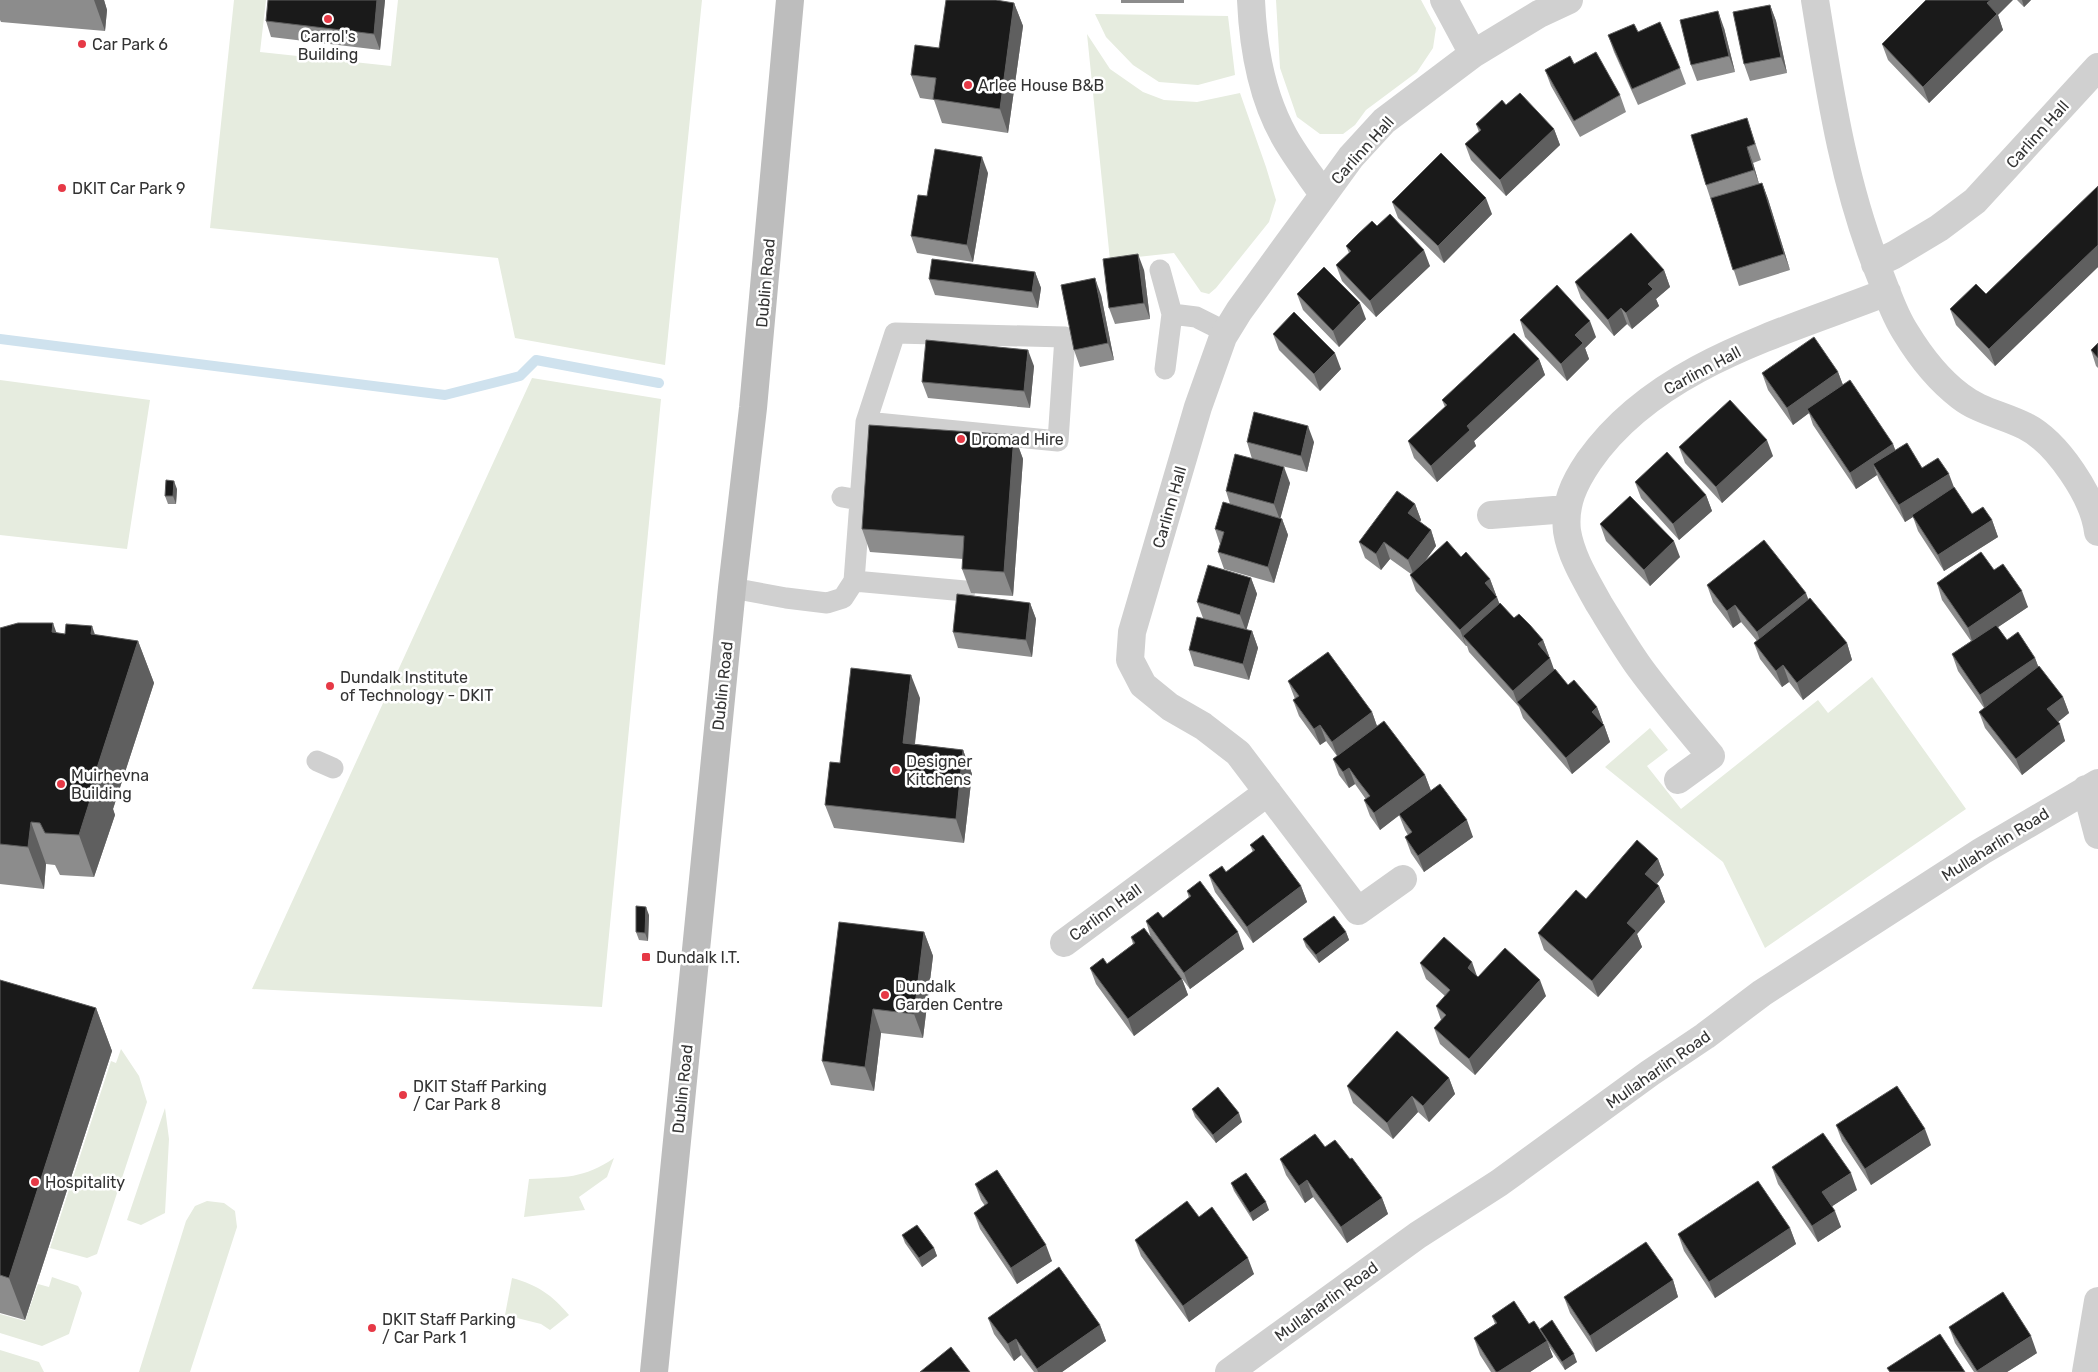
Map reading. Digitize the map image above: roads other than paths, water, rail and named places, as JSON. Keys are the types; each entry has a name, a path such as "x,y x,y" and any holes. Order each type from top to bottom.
{"main road":[{"name":"Dublin Road","path":"654,1372 732,588 754,398 790,0"}],"street":[{"name":"Carlinn Hall","path":"1251,0 1256,56 1266,94 1284,136 1323,194"},
{"path":"1444,0 1473,54"},
{"name":"Carlinn Hall","path":"1402,879 1358,911 1238,753 1203,726 1170,707 1143,685 1130,660 1132,632 1198,407 1226,332 1238,311 1350,157 1384,121 1473,54 1539,14 1570,0"},
{"path":"1815,0 1832,108 1846,168 1875,264 1906,334 1942,380 1961,397 1984,410 2026,427 2057,452 2083,488 2097,523 2098,532"},
{"name":"Carlinn Hall","path":"1875,264 1894,255 1938,228 1975,201 2098,67"},
{"name":"Carlinn Hall","path":"1678,780 1711,756 1640,667 1593,593 1577,563 1567,533 1566,509 1572,490 1604,440 1642,405 1680,378 1766,338 1887,292"},
{"path":"1491,515 1566,509"},
{"path":"2092,786 2098,835"},
{"name":"Mullaharlin Road","path":"1228,1372 1418,1236 1499,1182 1650,1072 1705,1036 1762,992 1982,851 2092,786"},
{"name":"Carlinn Hall","path":"1064,943 1268,792"},
{"path":"2086,1372 2098,1301"}],"lane":[{"path":"1160,270 1172,314 1165,369"},
{"path":"1172,314 1196,317 1226,332"},
{"path":"732,588 827,603 843,598 854,581 851,498 866,422 894,333 1065,337 1058,441 866,422"},
{"path":"854,581 965,591"}],"waterway":[{"path":"0,339 445,395 520,376 536,360 659,383"}],"place":[{"name":"Carrol's Building","path":"328,19"},
{"name":"Car Park 6","path":"82,44"},
{"name":"Arlee House B&B","path":"968,85"},
{"name":"DKIT Car Park 9","path":"62,188"},
{"name":"Dromad Hire","path":"961,439"},
{"name":"Dundalk Institute of Technology - DKIT","path":"330,686"},
{"name":"Designer Kitchens","path":"896,770"},
{"name":"Muirhevna Building","path":"61,784"},
{"name":"Dundalk I.T.","path":"646,957"},
{"name":"Dundalk Garden Centre","path":"885,995"},
{"name":"DKIT Staff Parking / Car Park 8","path":"403,1095"},
{"name":"Hospitality","path":"35,1182"},
{"name":"DKIT Staff Parking / Car Park 1","path":"372,1328"}]}
